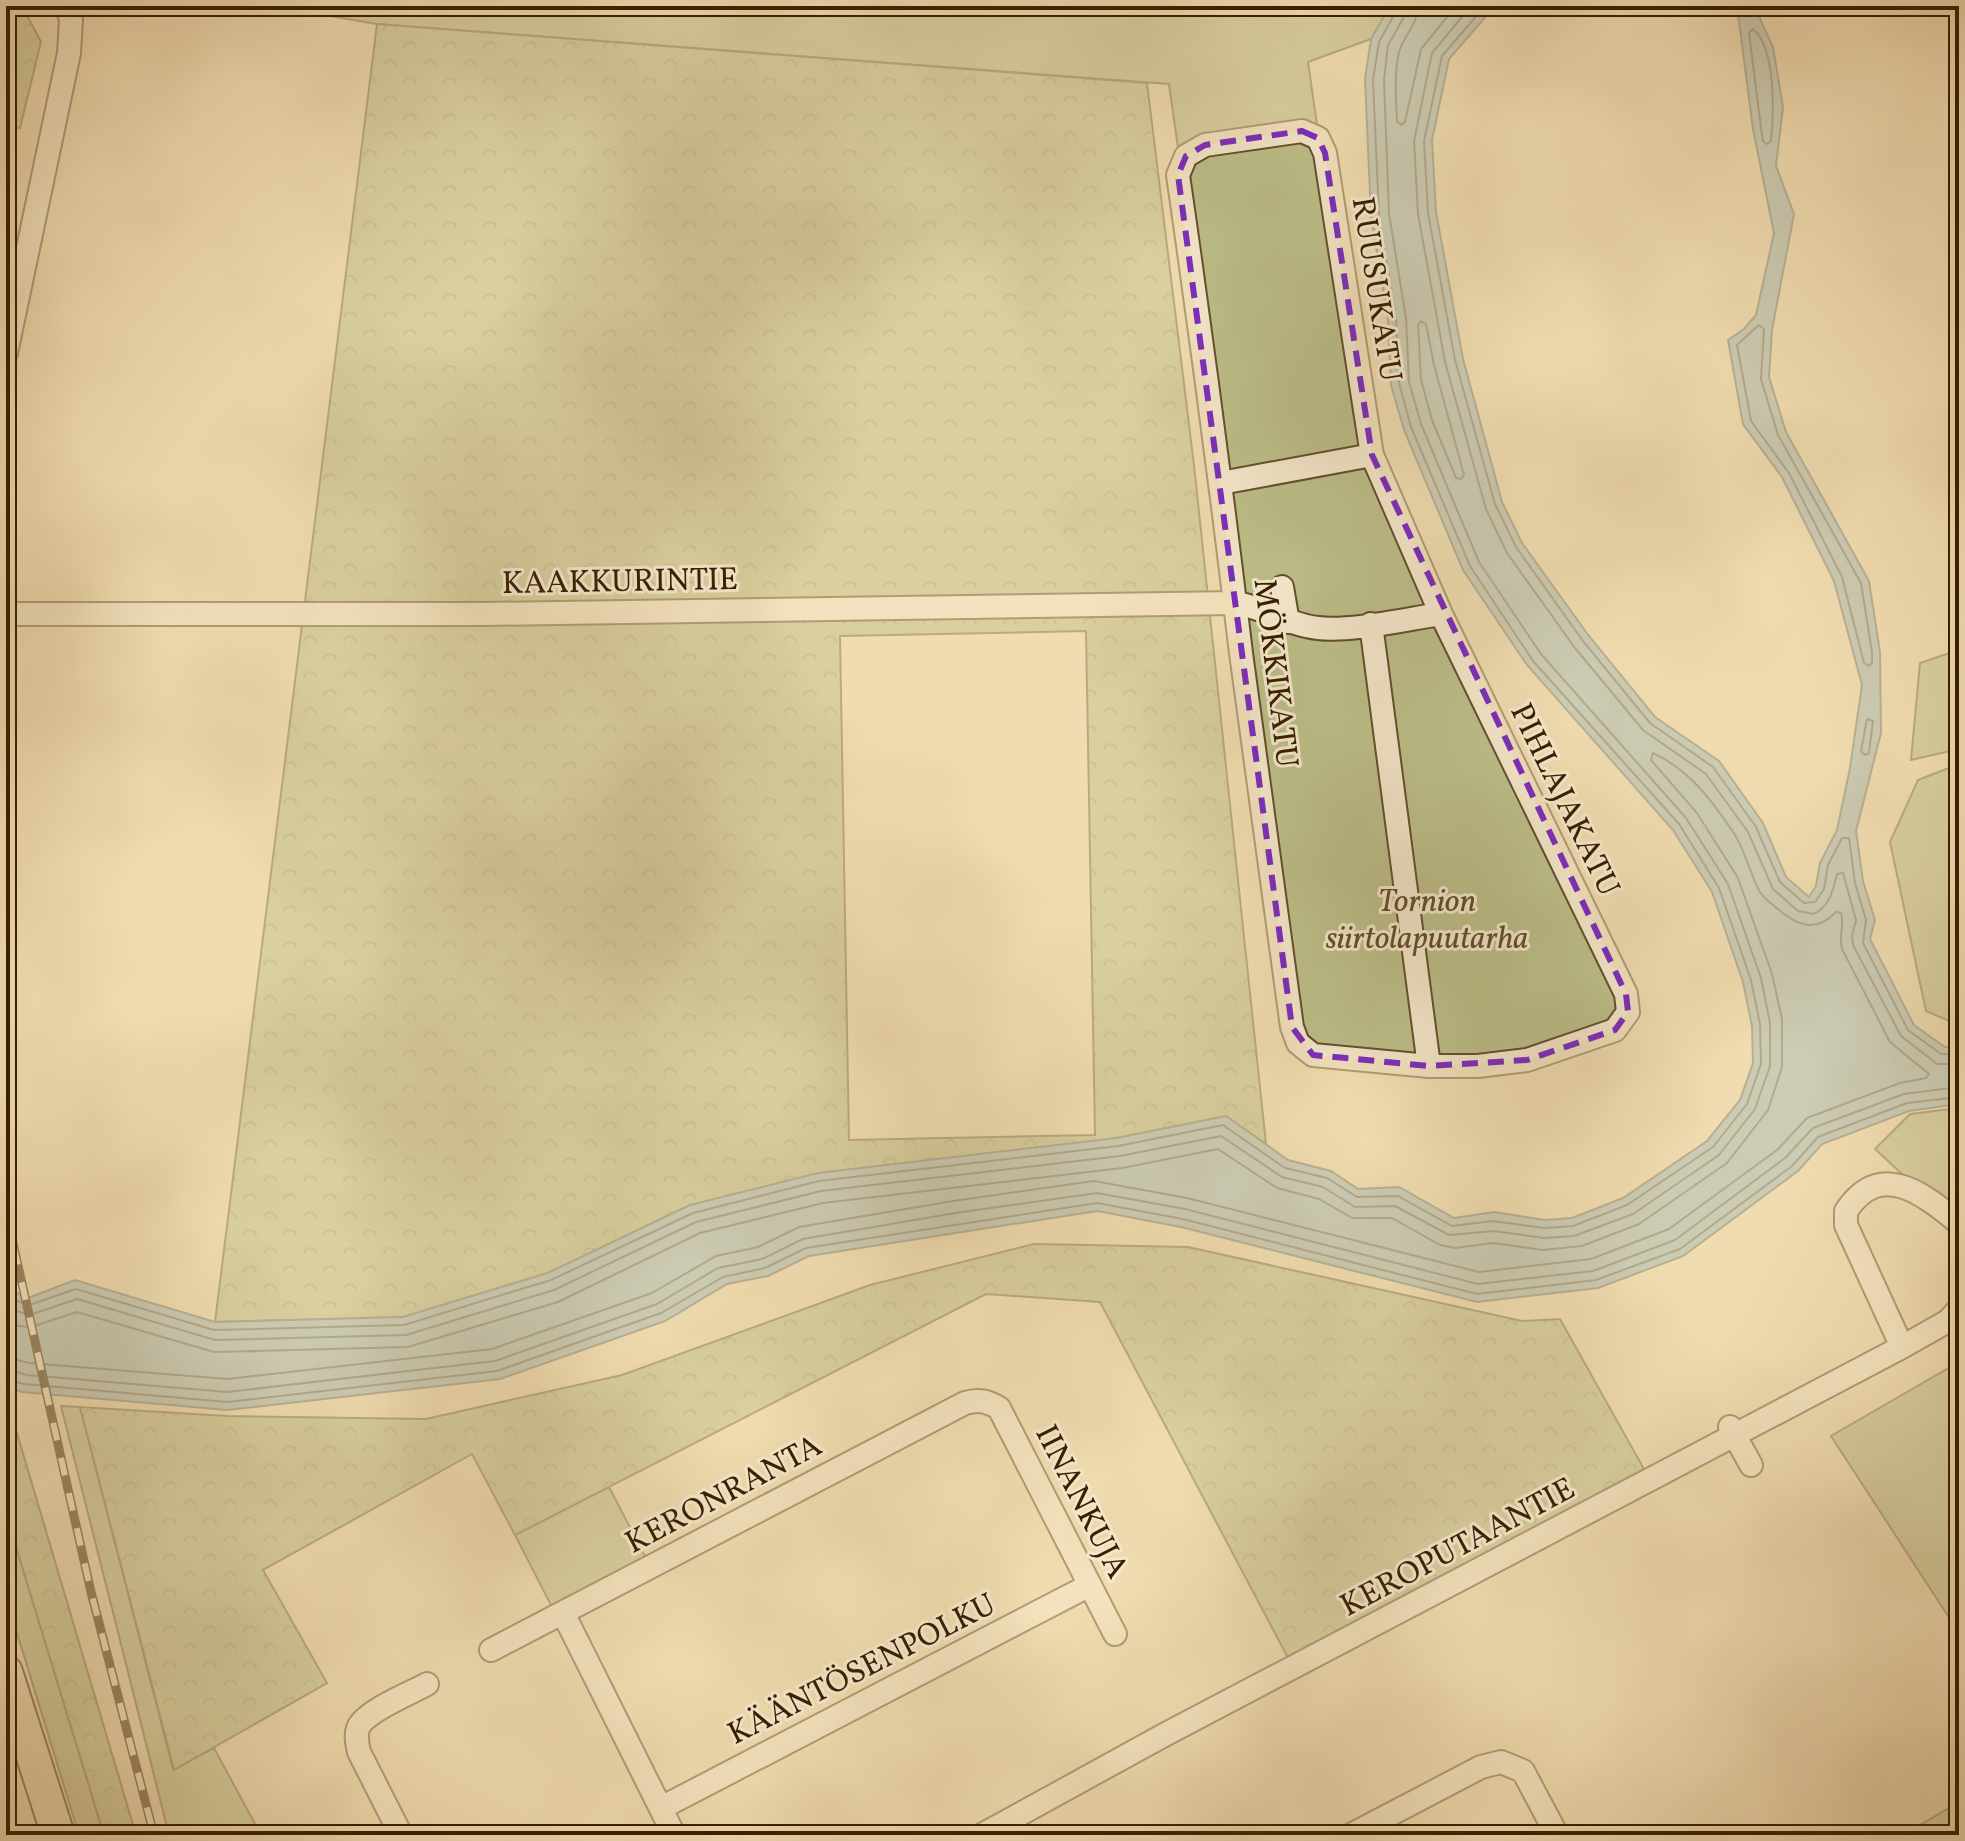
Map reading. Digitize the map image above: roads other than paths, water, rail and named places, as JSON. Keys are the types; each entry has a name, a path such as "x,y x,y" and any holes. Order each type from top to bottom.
{"highway":[{"path":"6,1672 58,1835"}],"street":[{"path":"6,353 69,53 71,20 67,6"},
{"name":"RUUSUKATU","path":"1178,175 1186,156 1205,145 1302,131 1318,138 1325,153 1372,455"},
{"name":"MÖKKIKATU","path":"1178,175 1292,1027 1298,1043 1313,1055 1429,1066"},
{"path":"1221,483 1372,455 1441,614 1319,629 1288,622 1252,605 1235,603"},
{"path":"1282,587 1288,622"},
{"name":"KAAKKURINTIE","path":"6,614 484,614 1235,603"},
{"name":"PIHLAJAKATU","path":"1429,1066 1478,1066 1527,1060 1615,1030 1628,1012 1626,994 1441,614"},
{"path":"1371,624 1429,1066"},
{"path":"1902,1347 1846,1225 1846,1211 1867,1188 1884,1183 1923,1194 1959,1223"},
{"name":"KEROPUTAANTIE","path":"982,1835 1732,1431 1902,1347 1948,1321 1959,1309"},
{"name":"IINANKUJA","path":"987,1401 999,1408 1115,1634"},
{"name":"KERONRANTA","path":"491,1650 965,1403 987,1401"},
{"path":"1732,1431 1751,1465"},
{"name":"KÄÄNTÖSENPOLKU","path":"661,1808 1090,1585"},
{"path":"563,1613 674,1835"},
{"path":"401,1835 359,1752 356,1738 358,1727 366,1718 427,1684"},
{"path":"1351,1835 1481,1767 1501,1762 1523,1771 1557,1835"}],"water":[{"path":"1390,6 1495,6 1449,59 1432,140 1436,212 1463,359 1502,502 1522,543 1589,636 1655,717 1719,761 1763,823 1786,877 1809,897 1816,886 1820,863 1837,830 1862,685 1834,581 1782,477 1743,424 1728,340 1744,329 1756,315 1774,233 1753,129 1738,14 1734,6 1754,6 1773,47 1783,107 1776,166 1794,214 1772,330 1769,377 1786,432 1869,581 1880,652 1881,733 1856,831 1863,881 1875,920 1870,939 1914,1025 1945,1047 1959,1046 1959,1104 1909,1111 1822,1144 1798,1171 1683,1256 1598,1288 1477,1302 1181,1227 1097,1211 809,1256 768,1276 727,1284 665,1321 500,1379 227,1410 22,1392 6,1386 6,1288 28,1298 75,1280 215,1322 403,1317 548,1273 690,1205 818,1173 1117,1138 1226,1116 1288,1160 1331,1171 1358,1189 1399,1187 1454,1218 1494,1212 1545,1220 1572,1218 1623,1198 1707,1141 1740,1100 1753,1063 1752,1026 1743,982 1712,892 1673,830 1527,665 1463,570 1404,430 1391,385 1388,320 1371,216 1365,79 1371,39"}],"railway":[{"path":"6,1212 91,1592 154,1835"}],"park label":[{"name":"Tornion siirtolapuutarha","path":"1427,918"}]}
